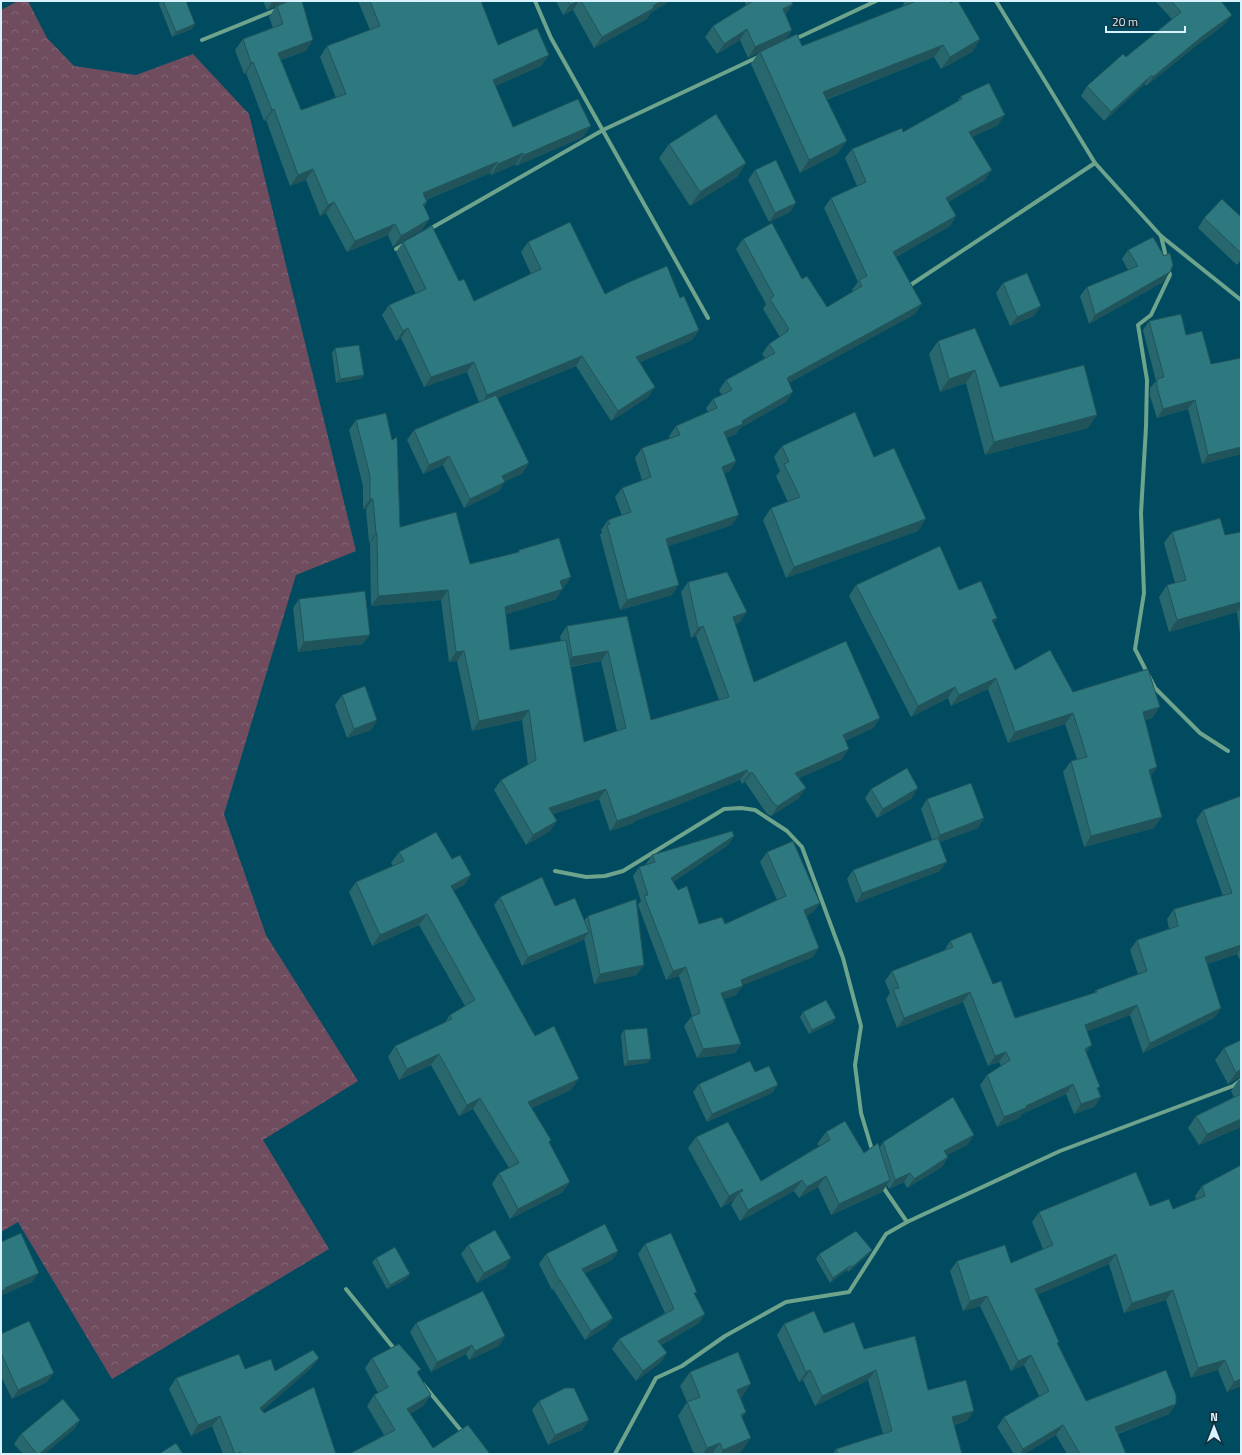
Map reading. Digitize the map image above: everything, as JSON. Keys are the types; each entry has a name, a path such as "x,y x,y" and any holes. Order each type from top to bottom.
{"street":[{"path":"535,1 551,38 708,318"},
{"path":"790,42 876,1"},
{"path":"996,1 1095,163 1161,236 1241,300"},
{"path":"202,40 279,9"},
{"path":"424,233 603,130 761,56"},
{"path":"909,286 1095,163"},
{"path":"1161,236 1170,275 1151,315 1138,325 1147,380 1147,403 1141,513 1144,593 1135,649 1155,688 1200,733 1228,751"},
{"path":"396,249 410,241"},
{"path":"555,871 586,877 605,876 623,871 724,810 741,808 756,810 787,831 802,847 843,958 861,1026 855,1066 861,1113 874,1155"},
{"path":"615,1454 656,1378 682,1366 725,1336 786,1302 850,1292 886,1234 908,1222 1060,1151 1232,1086 1241,1080"},
{"path":"1232,1086 1235,1091"},
{"path":"881,1176 885,1190 908,1222"},
{"path":"346,1290 401,1356"},
{"path":"420,1381 465,1436"}],"green space":[{"path":"18,1 28,1 47,38 74,66 136,75 193,54 249,114 356,551 296,575 224,814 266,935 358,1081 263,1140 329,1249 112,1379 18,1222 1,1232 1,10"}],"building":[{"path":"163,1 186,1 195,24 176,32"},
{"path":"289,1 302,1 313,40 278,53 301,110 346,94 327,46 380,26 370,1 481,1 498,45 537,28 549,55 493,80 513,127 578,99 591,126 524,155 523,153 498,164 497,162 423,193 427,202 423,204 430,219 401,236 395,224 355,241 334,202 328,205 313,169 298,175 274,109 272,110 253,62 251,63 243,39 283,24 277,6"},
{"path":"568,1 578,1 570,5"},
{"path":"581,1 661,1 653,6 654,8 602,37"},
{"path":"753,1 791,1 793,4 783,9 792,30 755,47 747,29 724,44 713,26"},
{"path":"914,1 950,1 951,3 958,1 980,39 950,57 943,45 823,92 847,141 809,160 760,52 797,34 802,46"},
{"path":"1171,1 1221,1 1232,15 1204,35 1153,77 1152,75 1111,112 1087,86 1123,54 1126,57 1181,12"},
{"path":"989,83 1005,115 969,132 992,170 946,198 956,216 893,252 922,304 787,378 793,392 742,421 743,424 724,432 736,461 722,467 739,515 666,539 679,585 627,600 607,525 610,524 608,520 631,512 622,488 651,477 642,448 680,435 676,426 717,408 713,399 732,390 726,380 775,353 769,344 789,329 770,299 774,296 743,239 772,223 802,279 807,276 827,307 862,286 859,280 867,276 831,198 866,182 852,149 902,128 903,132 962,99 961,96"},
{"path":"716,114 746,163 700,192 669,144"},
{"path":"776,160 796,203 775,213 755,170"},
{"path":"1222,199 1241,217 1241,253 1204,218"},
{"path":"570,222 605,294 667,266 680,298 684,296 699,330 636,357 655,387 618,411 582,356 487,395 474,362 431,377 408,328 403,331 389,305 426,289 403,242 432,226 459,281 464,279 474,301 541,269 528,242"},
{"path":"1153,237 1164,256 1170,253 1173,265 1170,272 1095,315 1087,287 1138,266 1128,250"},
{"path":"1027,273 1041,306 1017,317 1003,283"},
{"path":"1181,314 1186,335 1202,331 1211,364 1241,358 1241,447 1208,455 1195,400 1163,409 1157,387 1157,379 1164,377 1149,321"},
{"path":"975,328 1000,387 1084,365 1097,415 994,442 975,370 949,379 938,341"},
{"path":"359,345 364,375 340,379 335,348"},
{"path":"496,395 529,463 502,476 505,482 470,499 449,456 429,465 414,430"},
{"path":"855,412 874,457 894,448 926,519 794,567 771,508 800,497 784,464 789,462 782,446"},
{"path":"386,413 392,440 397,437 400,527 456,512 470,564 519,552 519,550 559,538 571,577 560,581 563,589 505,607 510,650 566,640 584,742 626,728 608,651 572,657 567,626 627,616 651,720 729,697 703,626 698,628 688,582 727,572 747,612 733,617 754,682 846,641 880,718 843,735 849,749 795,773 806,788 778,806 774,804 752,772 749,774 747,770 617,821 606,789 549,808 557,821 533,835 501,780 536,760 529,710 479,721 464,651 456,652 448,590 378,596 377,533 373,499 370,499 370,476 356,420"},
{"path":"1220,518 1225,535 1241,532 1241,602 1177,620 1167,585 1186,580 1172,532"},
{"path":"940,546 959,590 981,581 997,618 992,620 1015,670 1050,650 1073,692 1148,669 1160,707 1143,712 1157,767 1149,770 1162,817 1091,836 1071,761 1087,757 1073,713 1015,732 996,678 959,695 955,687 918,706 856,585"},
{"path":"365,591 370,635 304,642 299,599"},
{"path":"365,686 377,720 354,729 342,695"},
{"path":"907,768 918,788 883,809 871,789"},
{"path":"971,783 984,818 940,835 927,799"},
{"path":"1241,796 1241,945 1205,957 1221,1008 1150,1043 1137,1005 1085,1025 1092,1045 1085,1049 1100,1087 1097,1088 1101,1097 1081,1104 1073,1084 1026,1106 1026,1108 1004,1117 987,1075 1010,1060 1006,1052 995,1056 970,992 904,1018 893,989 899,988 892,971 953,947 950,941 971,932 993,984 1001,981 1015,1018 1097,992 1096,990 1147,971 1137,940 1178,926 1174,909 1232,893 1203,810"},
{"path":"732,831 734,836 671,878 678,890 687,886 699,924 722,917 725,924 786,896 767,852 793,841 820,903 804,910 819,948 741,980 743,986 721,993 741,1044 703,1049 691,1017 700,1013 686,967 673,971 644,896 648,895 639,867 655,862 652,855"},
{"path":"436,832 452,859 460,855 471,875 451,886 535,1036 554,1026 579,1079 528,1102 551,1140 549,1142 570,1182 518,1209 499,1173 519,1163 480,1098 467,1105 439,1054 407,1069 395,1046 452,1019 450,1015 475,1000 427,914 380,935 356,882 404,861 399,852"},
{"path":"938,838 947,862 862,893 853,870"},
{"path":"542,877 555,906 575,898 589,932 528,957 500,897"},
{"path":"636,899 644,965 600,974 588,916"},
{"path":"826,1000 836,1018 812,1030 803,1012"},
{"path":"647,1028 651,1059 628,1061 624,1030"},
{"path":"1241,1040 1241,1069 1236,1073 1224,1048"},
{"path":"750,1061 755,1072 769,1066 778,1085 712,1114 699,1084"},
{"path":"1241,1094 1241,1119 1207,1134 1196,1116"},
{"path":"953,1097 974,1135 944,1151 948,1157 914,1179 910,1173 895,1180 883,1142"},
{"path":"845,1121 864,1153 878,1143 890,1180 839,1204 826,1176 807,1187 802,1180 748,1210 739,1193 743,1191 742,1189 729,1196 696,1137 728,1122 761,1181 830,1140 826,1132"},
{"path":"1241,1165 1241,1379 1234,1382 1225,1360 1198,1368 1173,1290 1132,1303 1116,1254 1035,1289 1059,1342 1057,1343 1086,1401 1166,1370 1176,1395 1176,1404 1115,1427 1126,1454 1080,1454 1063,1425 1023,1449 1004,1417 1049,1391 1031,1355 1018,1361 987,1296 970,1301 957,1261 1005,1245 1011,1263 1053,1245 1039,1212 1136,1172 1150,1206 1169,1199 1173,1209 1205,1196 1202,1186"},
{"path":"605,1224 618,1251 582,1269 613,1318 591,1331 559,1280 546,1254"},
{"path":"495,1230 511,1258 484,1273 468,1245"},
{"path":"856,1231 872,1250 852,1267 850,1266 833,1278 819,1254"},
{"path":"21,1233 39,1273 1,1291 1,1242"},
{"path":"671,1233 697,1292 694,1293 705,1314 658,1341 667,1353 643,1371 619,1339 674,1309 645,1244"},
{"path":"395,1247 410,1274 390,1285 376,1258"},
{"path":"483,1291 505,1336 475,1351 472,1345 437,1362 416,1323"},
{"path":"814,1311 824,1333 854,1322 864,1349 915,1336 928,1390 966,1380 974,1411 952,1417 962,1454 838,1454 836,1449 892,1431 876,1370 822,1396 810,1370 806,1372 784,1324"},
{"path":"29,1321 54,1373 18,1390 1,1353 1,1334"},
{"path":"399,1344 421,1369 417,1372 431,1395 407,1409 433,1448 468,1425 490,1454 349,1454 395,1430 374,1395 388,1387 372,1358"},
{"path":"313,1350 319,1358 260,1408 264,1413 314,1387 336,1454 242,1454 240,1452 235,1454 220,1416 198,1425 176,1378 239,1354 245,1369 271,1359 275,1371"},
{"path":"738,1352 751,1384 737,1390 746,1412 741,1415 751,1438 723,1450 720,1443 707,1448 687,1402 700,1397 690,1372"},
{"path":"565,1388 574,1388 589,1420 555,1435 539,1401"},
{"path":"63,1399 80,1420 39,1454 37,1454 21,1434"},
{"path":"176,1443 183,1454 159,1454"}]}
